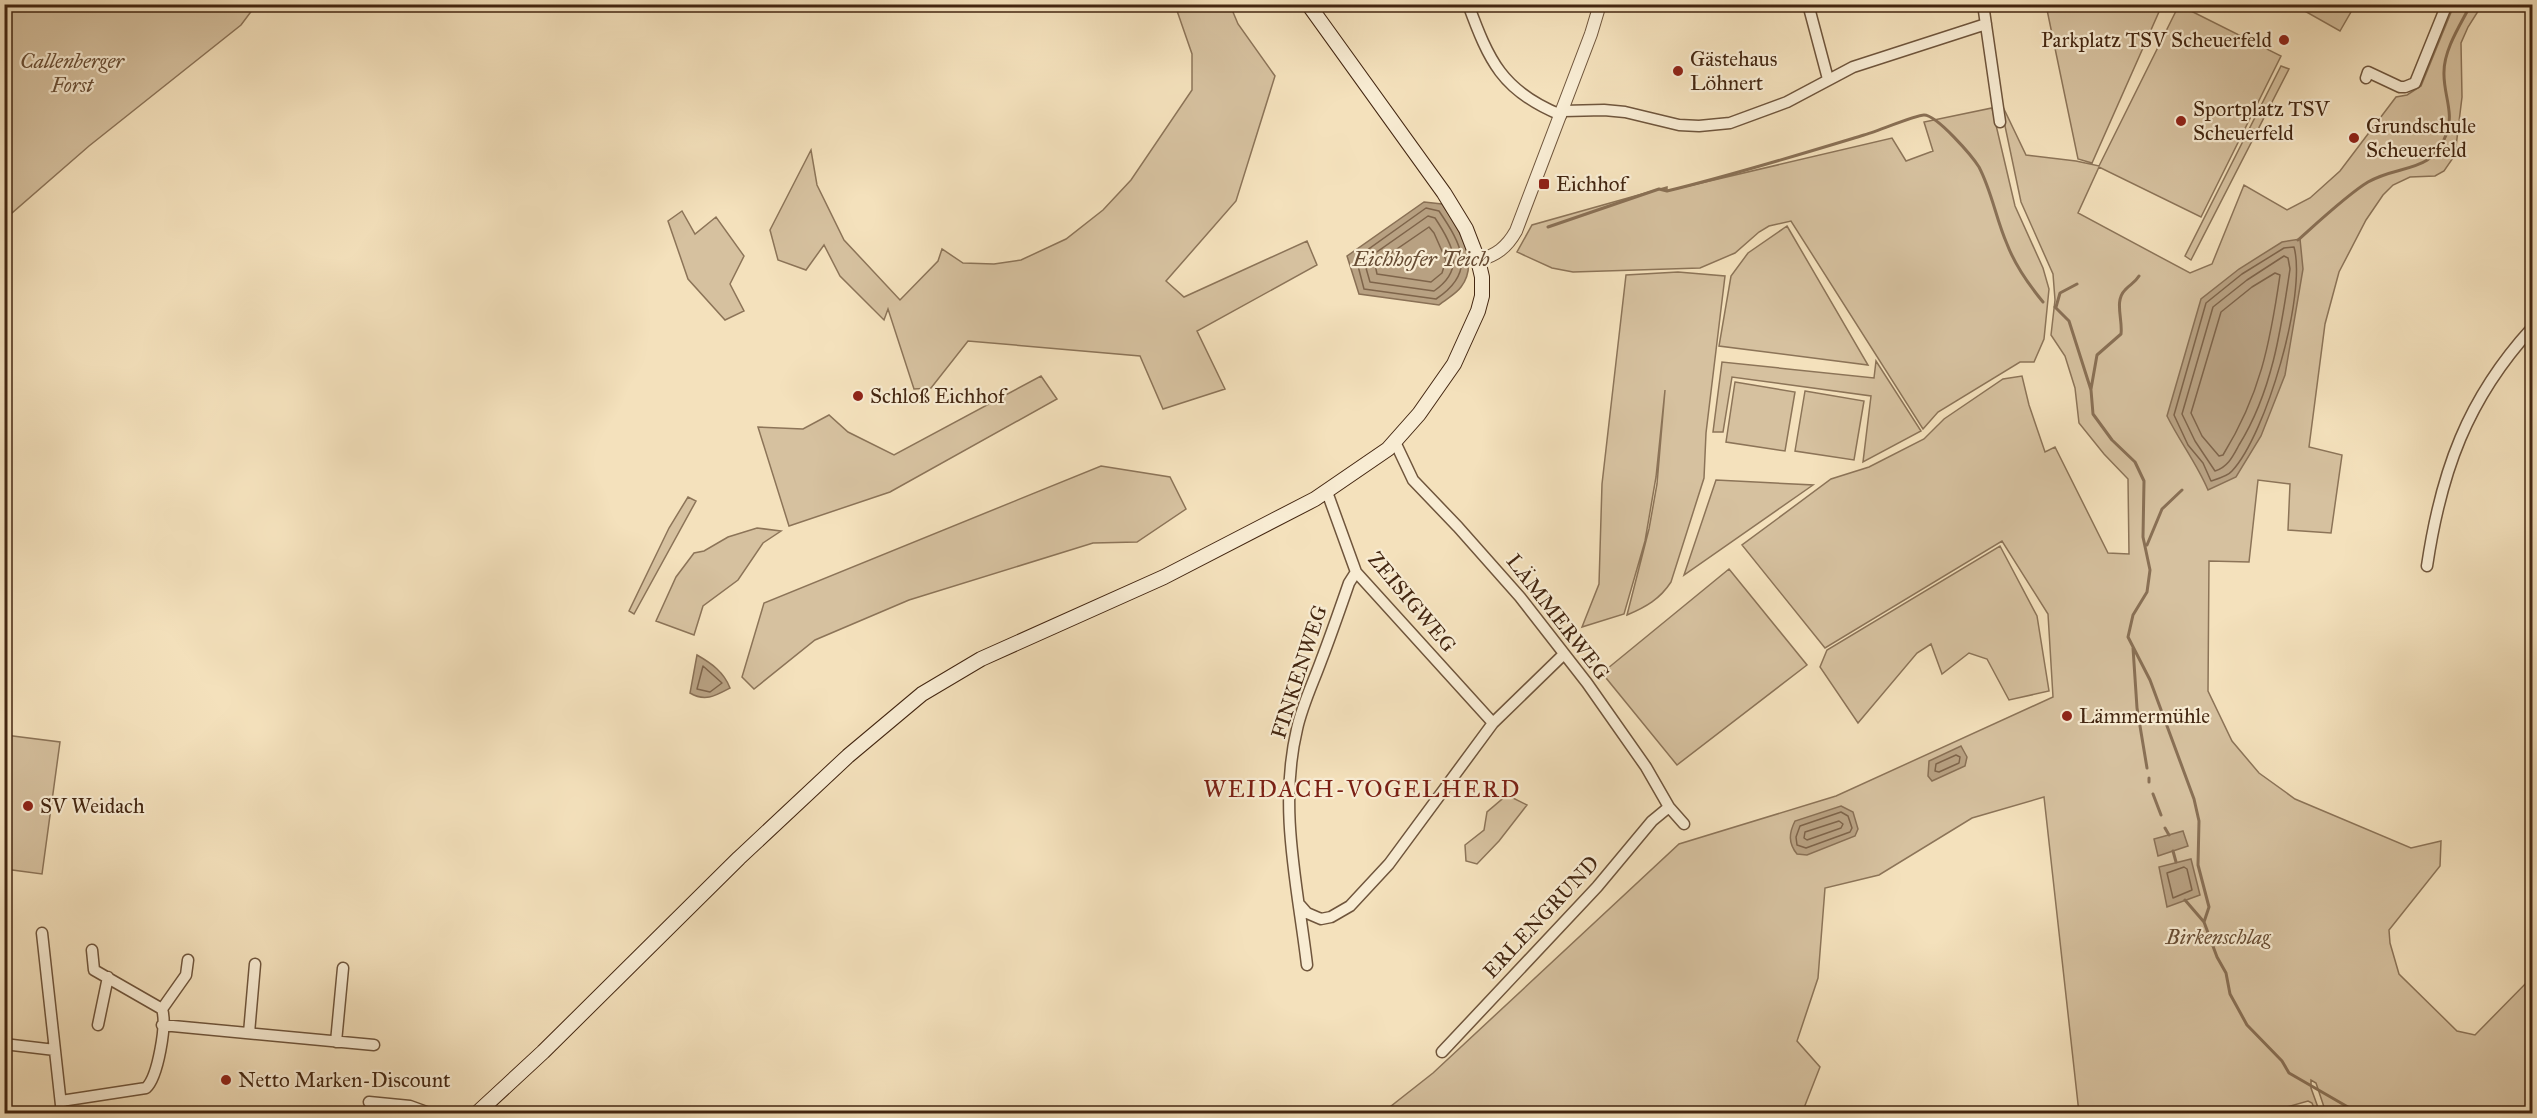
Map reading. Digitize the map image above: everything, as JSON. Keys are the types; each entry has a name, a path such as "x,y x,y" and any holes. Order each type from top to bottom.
{"main road":[{"path":"476,1113 529,1065 739,858 848,756 922,694 956,672 1003,648 1159,579 1327,492 1369,464 1395,442 1441,385 1468,337 1482,296 1482,277 1478,260 1466,229 1444,193 1308,4"}],"street":[{"path":"1468,4 1485,50 1506,80 1544,108 1562,113 1615,111 1679,125 1699,126 1730,123 1760,114 1853,67 1986,24"},
{"path":"1478,260 1498,253 1516,231 1562,113 1600,4"},
{"path":"1808,4 1828,79"},
{"path":"1983,4 2000,122"},
{"path":"2366,78 2368,72 2400,87 2415,83 2447,4"},
{"path":"2427,567 2437,503 2463,431 2490,381 2512,350 2532,328"},
{"name":"LÄMMERWEG","path":"1395,442 1413,480 1487,559 1564,654 1646,767 1669,807 1684,824"},
{"name":"ZEISIGWEG","path":"1327,492 1356,572 1493,723"},
{"name":"FINKENWEG","path":"1307,965 1300,905 1291,857 1289,792 1297,730 1349,583 1356,572"},
{"path":"1300,905 1306,913 1321,919 1331,918 1350,906 1389,864 1493,723 1564,654"},
{"name":"ERLENGRUND","path":"1442,1053 1598,887 1652,821 1669,807"},
{"path":"42,933 62,1113"},
{"path":"92,950 94,970 162,1009"},
{"path":"61,1101 146,1088 152,1081 157,1064 162,1009 186,975 188,960"},
{"path":"249,1033 255,964"},
{"path":"336,1042 343,968"},
{"path":"98,1025 108,977"},
{"path":"162,1025 374,1046"},
{"path":"4,1044 55,1050"},
{"path":"369,1102 410,1106 432,1113"}],"green space":[{"name":"Callenberger Forst","path":"5,4 256,5 241,25 89,146 5,219"},
{"path":"1175,5 1230,5 1238,24 1275,76 1236,201 1166,281 1184,297 1307,241 1317,265 1197,331 1225,389 1163,409 1140,356 968,341 931,388 914,389 888,309 884,320 840,276 824,245 806,270 778,260 770,230 811,150 817,185 844,240 900,300 938,261 942,249 963,263 994,264 1021,260 1066,239 1103,210 1131,180 1192,90 1192,54"},
{"path":"2046,5 2162,5 2092,163 2078,159"},
{"name":"Birkenschlag","path":"2179,5 2281,56 2201,217 2099,167 2078,213 2190,273 2212,264 2244,185 2287,210 2310,198 2340,171 2396,97 2407,95 2421,86 2454,5 2482,5 2461,43 2462,97 2455,155 2444,171 2435,176 2410,177 2393,185 2383,195 2366,220 2339,272 2325,324 2309,447 2342,455 2331,533 2288,530 2290,484 2258,480 2249,562 2209,561 2208,691 2232,741 2259,773 2295,799 2411,848 2441,841 2440,866 2389,930 2390,943 2399,974 2457,1031 2475,1035 2532,977 2532,1113 2326,1113 2316,1083 2311,1080 2311,1088 2320,1113 2316,1113 2312,1103 2308,1101 2266,1113 2079,1113 2044,797 1972,818 1879,875 1825,888 1818,978 1797,1041 1820,1067 1802,1113 1381,1114 1433,1073 1679,844 1836,796 2053,697 2048,614 2002,541 1825,648 1742,545 1831,479 1869,467 1924,439 1944,419 2003,379 2022,376 2045,452 2055,447 2108,553 2129,554 2128,479 2079,423 2075,388 2065,356 2051,335 2055,300 2053,274 2021,202 2001,107 2026,155 2099,166"},
{"path":"2294,5 2355,5 2340,31"},
{"path":"2281,66 2289,69 2191,260 2185,256"},
{"path":"1992,108 2015,206 2043,268 2049,289 2044,339 2034,362 2020,362 1938,412 1923,429 1791,221 1769,226 1735,253 1700,268 1573,272 1552,268 1517,252 1532,225 1667,187 1667,191 1892,138 1906,161 1933,151 1924,122"},
{"path":"682,211 695,234 716,217 744,256 730,284 744,311 725,320 688,279 668,221"},
{"path":"1787,226 1868,365 1719,346 1731,276 1748,253"},
{"path":"1678,272 1725,276 1706,433 1704,478 1671,582 1652,602 1627,615 1649,529 1657,484 1665,390 1656,477 1645,541 1624,614 1582,627 1599,584 1602,484 1626,275"},
{"path":"1876,361 1921,431 1863,462 1871,396 1732,377 1723,432 1713,432 1722,362 1874,378"},
{"path":"1041,376 1057,399 890,492 789,526 758,427 803,429 829,415 848,432 894,455"},
{"path":"1735,382 1795,392 1785,451 1726,442"},
{"path":"1805,391 1864,401 1854,460 1795,451"},
{"path":"1101,466 1170,477 1186,509 1137,542 1093,543 909,600 815,640 754,689 742,677 764,603"},
{"path":"1716,480 1813,485 1684,575"},
{"path":"688,497 696,501 634,614 629,611 669,528"},
{"path":"757,528 781,531 763,543 738,580 703,606 694,635 656,621 676,577 694,553 704,551 728,537"},
{"path":"2000,546 2037,616 2049,691 2009,700 1987,659 1969,653 1942,674 1931,644 1917,653 1858,723 1820,667 1827,650"},
{"path":"1729,569 1807,665 1677,765 1602,673"},
{"name":"SV Weidach","path":"5,735 60,742 42,874 5,869"},
{"path":"1507,795 1527,805 1499,841 1477,864 1466,861 1465,845 1484,830 1487,812"}],"water":[{"name":"Eichhofer Teich","path":"1424,202 1442,204 1465,244 1469,266 1467,277 1461,287 1439,305 1359,294 1347,256"},
{"path":"2300,239 2303,269 2285,375 2261,436 2236,477 2208,490 2167,416 2201,299 2239,269 2282,242"},
{"path":"697,655 716,668 730,688 705,697 690,693"},
{"path":"1961,746 1967,757 1965,766 1932,781 1928,776 1929,761"},
{"path":"1841,806 1853,812 1858,829 1855,836 1807,855 1797,854 1790,838 1795,821"},
{"path":"2183,831 2188,846 2158,856 2154,839"},
{"path":"2191,859 2200,895 2167,907 2159,867"}],"waterway":[{"path":"2298,240 2360,187 2380,176 2423,162 2440,147 2446,135 2449,119 2444,80 2445,63 2454,37 2471,4"},
{"path":"1548,227 1659,189 1667,191 1741,172 1924,115 1945,129 1979,167 2010,252 2043,302"},
{"path":"2091,389 2097,355 2121,334 2119,305 2122,294 2139,276"},
{"path":"2056,307 2060,293 2077,284"},
{"path":"2055,307 2069,321 2091,390 2093,414 2112,440 2135,462 2144,481 2143,537 2150,570 2147,592 2133,615 2128,637 2150,680 2194,799 2199,821 2198,865 2209,907 2204,922"},
{"path":"2147,545 2162,509 2182,490"},
{"path":"2133,648 2137,708 2147,768"},
{"path":"2153,794 2161,815"},
{"path":"2165,828 2169,835"},
{"path":"2173,851 2176,862"},
{"path":"2185,900 2204,922 2217,957 2226,973 2230,994 2247,1025 2282,1061 2289,1073 2360,1114"}],"place":[{"name":"Parkplatz TSV Scheuerfeld","path":"2284,40"},
{"name":"Gästehaus Löhnert","path":"1678,71"},
{"name":"Sportplatz TSV Scheuerfeld","path":"2181,121"},
{"name":"Grundschule Scheuerfeld","path":"2354,138"},
{"name":"Eichhof","path":"1544,184"},
{"name":"Schloß Eichhof","path":"858,396"},
{"name":"Lämmermühle","path":"2067,716"},
{"name":"SV Weidach","path":"28,806"},
{"name":"Netto Marken-Discount","path":"226,1080"}],"district":[{"name":"WEIDACH-VOGELHERD","path":"1362,789"}]}
